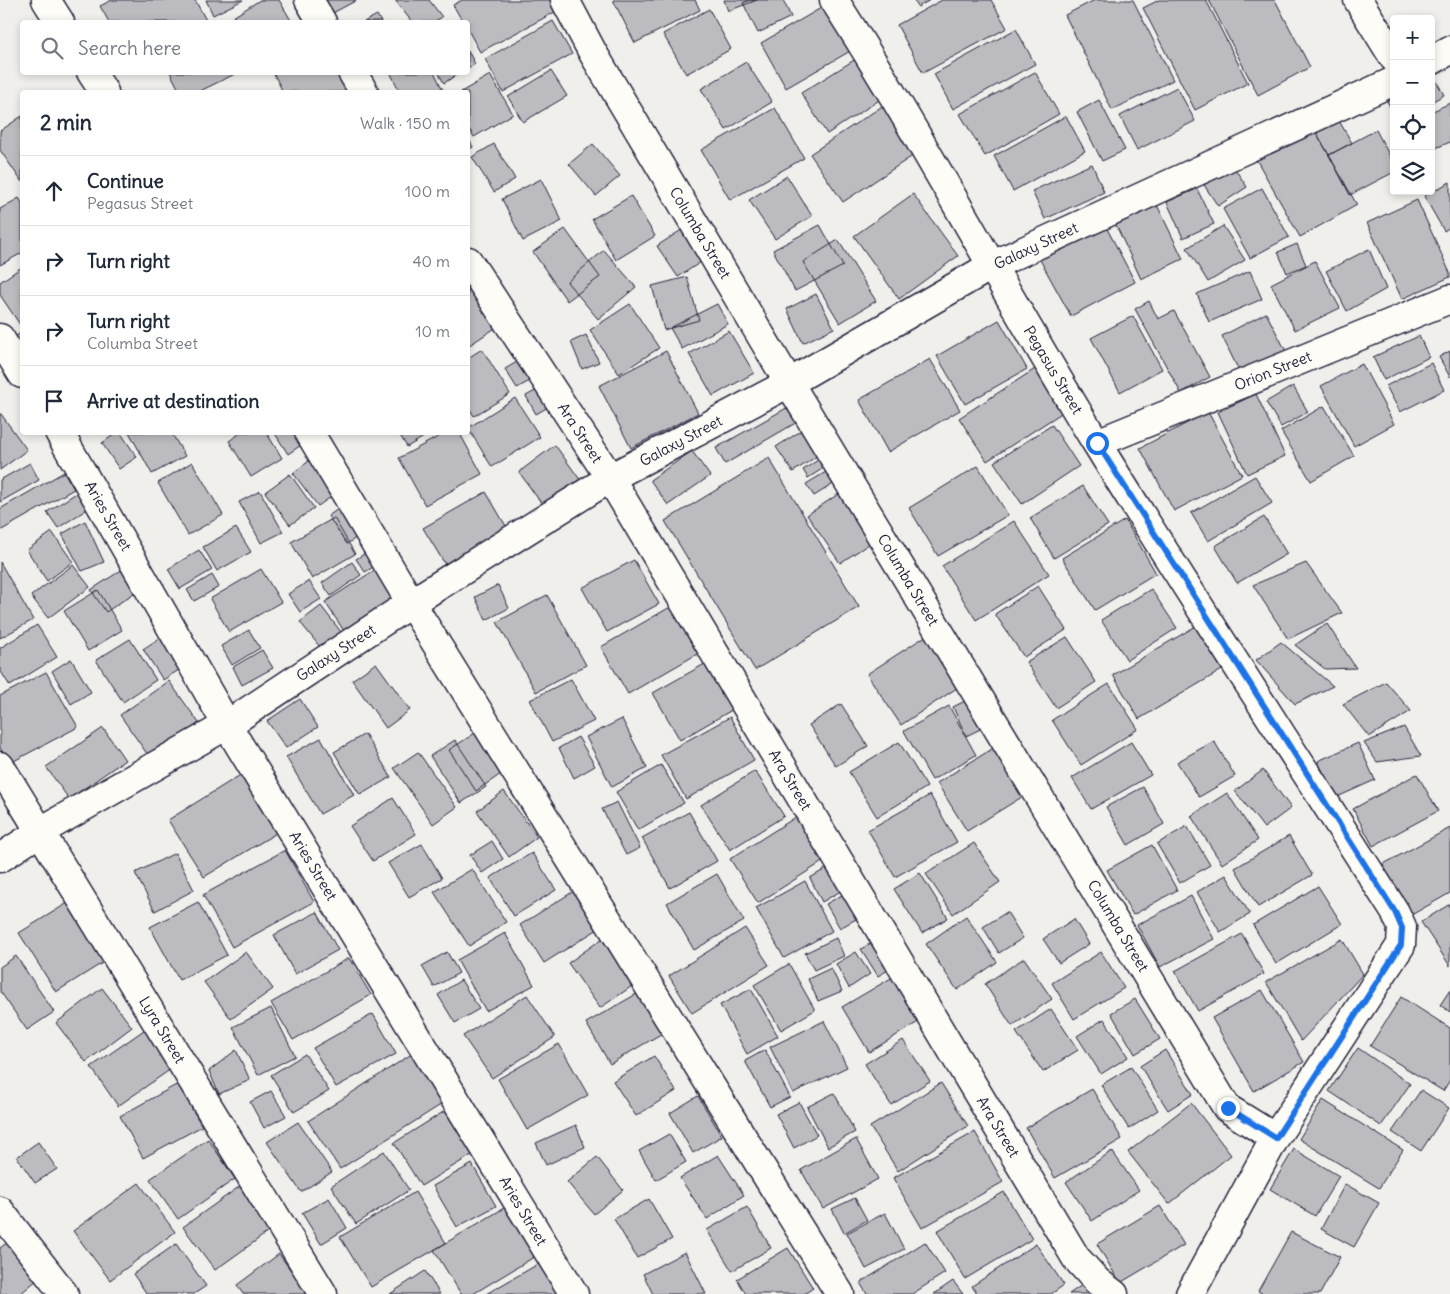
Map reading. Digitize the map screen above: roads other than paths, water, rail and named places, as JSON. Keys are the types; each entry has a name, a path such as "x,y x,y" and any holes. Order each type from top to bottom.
{"street":[{"path":"46,0 59,20"},
{"path":"308,0 321,20"},
{"name":"Columba Street","path":"565,0 593,53 789,383 1228,1108 1276,1138"},
{"name":"Pegasus Street","path":"834,0 877,67 991,266 1097,443 1395,912 1402,928 1401,945 1276,1138 1190,1294"},
{"path":"1358,0 1390,52"},
{"path":"1433,60 1450,50"},
{"path":"93,75 103,90"},
{"path":"354,75 363,90"},
{"name":"Galaxy Street","path":"0,858 40,831 227,725 411,603 610,478 789,383 991,266 1390,83"},
{"name":"Ara Street","path":"470,265 610,478 1076,1258 1097,1282 1114,1294"},
{"name":"Orion Street","path":"1097,443 1450,299"},
{"path":"0,338 20,371"},
{"name":"Aries Street","path":"61,435 227,725 574,1294"},
{"path":"311,435 411,603 840,1294"},
{"name":"Lyra Street","path":"0,766 323,1294"},
{"path":"0,1211 64,1294"}]}
